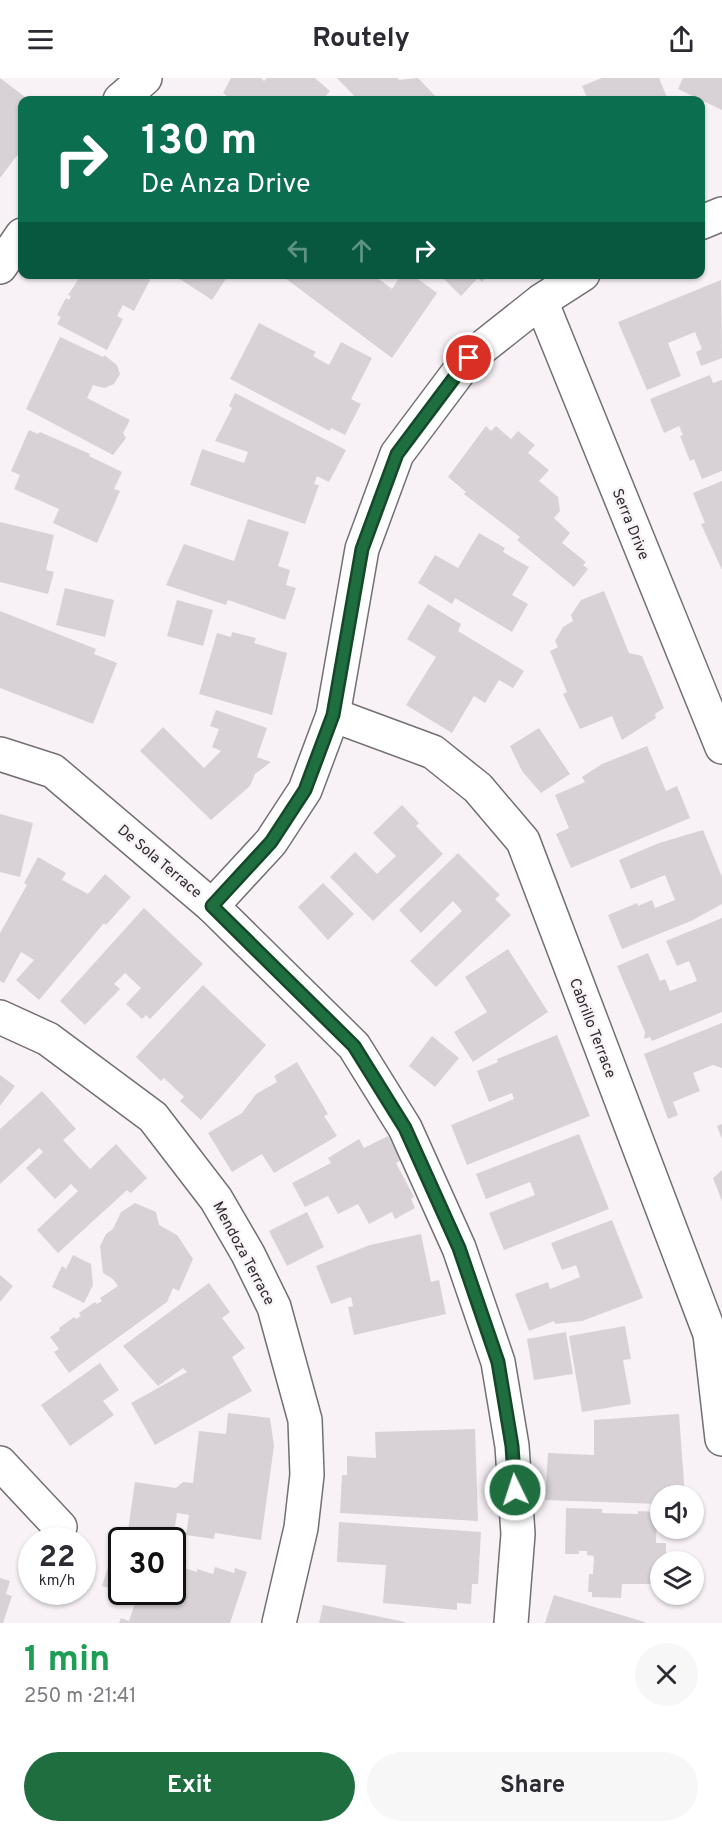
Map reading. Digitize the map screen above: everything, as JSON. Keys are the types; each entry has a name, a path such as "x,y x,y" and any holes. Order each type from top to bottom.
{"street":[{"path":"125,96 145,78"},
{"path":"705,221 722,214"},
{"path":"0,267 18,241"},
{"path":"212,906 271,842 305,790 333,715 362,549 397,454 469,358 541,301 575,279"},
{"name":"Serra Drive","path":"541,301 722,747"},
{"name":"Cabrillo Terrace","path":"333,715 433,752 477,788 523,841 710,1334 722,1438"},
{"name":"De Sola Terrace","path":"0,754 53,771 212,906 354,1046 405,1128 459,1248 498,1362 512,1446 518,1534 511,1623"},
{"name":"Mendoza Terrace","path":"0,1017 48,1039 153,1117 216,1199 248,1254 274,1306 305,1420 307,1475 302,1528 279,1623"},
{"path":"0,1463 60,1527"}],"building":[{"path":"0,78 24,96 18,96 18,154 0,178"},
{"path":"231,78 261,78 264,81 267,78 315,78 330,91 326,96 227,96 223,93"},
{"path":"337,78 397,78 399,80 418,78 435,96 354,96"},
{"path":"602,78 659,78 666,96 586,96 582,86"},
{"path":"683,78 722,78 722,110 705,102 705,96 693,96 678,89"},
{"path":"79,279 150,280 134,311 123,305 117,316 123,319 107,350 57,324 61,317 57,315 66,298 69,300 71,296 68,295"},
{"path":"180,279 226,279 212,300"},
{"path":"286,279 379,279 392,289 399,279 418,279 437,293 392,358"},
{"path":"444,279 477,279 461,296"},
{"path":"721,280 722,358 701,366 696,352 702,349 695,332 668,343 681,376 647,390 618,322"},
{"path":"259,323 316,352 313,356 329,365 341,342 372,358 351,399 361,404 345,435 331,428 330,431 230,379"},
{"path":"60,337 103,357 104,355 117,365 120,374 114,384 104,388 93,385 87,398 130,420 123,433 126,438 113,455 26,409"},
{"path":"710,375 713,383 722,380 722,471 702,479 694,459 690,461 680,436 683,435 679,426 664,433 650,399"},
{"path":"235,393 346,450 329,482 317,476 314,484 319,485 305,524 190,485 202,449 244,463 248,452 215,441 232,408 229,406"},
{"path":"486,426 491,431 496,426 511,439 518,431 535,445 528,453 549,470 539,481 558,497 560,511 554,518 570,533 562,543 586,562 583,565 588,569 574,587 517,540 520,537 464,494 466,492 448,477"},
{"path":"29,430 38,434 40,432 90,454 89,456 122,472 114,489 120,491 97,543 53,523 59,509 14,489 20,475 11,471"},
{"path":"722,481 722,570 701,524 705,523 693,493"},
{"path":"248,519 289,532 278,566 290,570 286,585 296,588 285,620 228,600 226,605 166,585 184,544 234,561"},
{"path":"0,522 54,535 46,570 54,572 48,594 0,582"},
{"path":"479,533 505,548 503,552 529,567 512,595 528,604 512,632 455,598 452,604 418,583 435,555 458,568"},
{"path":"65,588 114,600 105,637 56,625"},
{"path":"604,591 629,653 642,656 664,708 655,714 656,718 622,740 612,716 580,729 563,694 567,692 550,651 558,647 555,641 563,627 573,621 571,615 581,600"},
{"path":"177,600 213,610 203,646 167,636"},
{"path":"428,604 461,624 458,631 524,671 513,688 499,680 485,703 474,696 452,733 406,705 436,657 407,639"},
{"path":"0,611 96,649 94,654 117,663 93,724 0,688"},
{"path":"232,632 256,638 254,643 287,653 272,715 199,694 217,633 231,637"},
{"path":"216,710 267,728 257,757 271,762 255,774 250,786 211,820 140,751 163,727 204,768 221,751 212,747 219,729 210,726"},
{"path":"539,728 570,774 541,793 522,771 510,746"},
{"path":"647,746 666,791 677,786 690,818 571,868 556,834 569,828 555,795 585,782 582,777 602,764"},
{"path":"402,805 419,823 416,826 443,854 373,921 330,877 355,852 377,874 396,856 373,833"},
{"path":"0,814 33,823 20,877 0,872"},
{"path":"703,830 722,877 722,904 691,921 622,949 608,915 637,903 638,906 652,900 655,908 675,900 665,875 631,889 619,860 659,843"},
{"path":"458,853 500,895 495,899 511,915 436,987 410,961 462,911 453,901 421,933 399,910"},
{"path":"38,857 66,873 62,880 88,894 105,874 131,897 106,925 104,923 39,1000 16,980 34,960 21,952 4,983 0,981 0,933 27,885 24,883"},
{"path":"323,883 354,914 328,940 298,907"},
{"path":"144,908 203,964 150,1019 146,1015 142,1019 126,1004 141,988 125,973 114,984 120,989 85,1025 60,1001"},
{"path":"722,918 722,1012 652,1041 650,1037 644,1039 645,1032 617,966 648,953 660,981 665,979 670,991 697,981 689,961 677,966 666,941"},
{"path":"508,949 548,1012 473,1062 454,1032 487,1012 465,977"},
{"path":"203,985 266,1045 201,1120 180,1101 184,1097 164,1078 161,1081 136,1057"},
{"path":"722,1023 722,1068 713,1065 693,1073 700,1091 673,1102 678,1115 668,1119 644,1054"},
{"path":"557,1035 590,1116 467,1165 451,1125 514,1099 512,1093 489,1102 477,1071 498,1062 497,1059"},
{"path":"432,1036 459,1058 435,1087 409,1066"},
{"path":"297,1062 328,1114 324,1116 337,1136 274,1173 262,1154 232,1172 208,1133 242,1113 256,1094 277,1082 274,1076"},
{"path":"0,1075 15,1086 0,1106"},
{"path":"42,1091 76,1129 63,1140 90,1169 116,1144 147,1178 131,1193 127,1190 58,1253 37,1230 78,1191 71,1184 55,1199 26,1168 43,1152 39,1148 0,1184 0,1129"},
{"path":"722,1124 722,1139 717,1126"},
{"path":"579,1134 609,1209 504,1250 489,1213 535,1195 530,1182 486,1199 476,1174"},
{"path":"388,1136 401,1160 396,1163 414,1197 411,1199 415,1208 395,1219 392,1212 369,1224 358,1204 338,1214 328,1196 305,1207 292,1183 331,1163 328,1158 359,1139 364,1148"},
{"path":"722,1170 722,1201 713,1178"},
{"path":"135,1203 156,1212 159,1225 177,1235 193,1259 179,1291 173,1288 167,1302 69,1373 54,1352 59,1349 50,1337 74,1317 76,1319 81,1316 79,1313 95,1302 97,1304 102,1301 100,1298 118,1286 113,1279 103,1273 100,1246 106,1234 113,1229 121,1212"},
{"path":"307,1212 324,1247 287,1266 269,1231"},
{"path":"612,1220 643,1298 582,1321 555,1324 554,1321 529,1331 515,1294 548,1282 550,1289 580,1277 576,1265 562,1270 551,1243"},
{"path":"421,1234 431,1282 439,1280 446,1314 354,1335 348,1307 353,1306 351,1297 331,1304 316,1266 370,1245"},
{"path":"73,1255 91,1264 93,1285 84,1303 52,1287 62,1266 66,1269"},
{"path":"0,1275 13,1286 0,1302"},
{"path":"209,1283 230,1312 222,1318 245,1348 232,1357 252,1391 155,1445 131,1403 187,1372 183,1368 158,1386 123,1346"},
{"path":"625,1326 631,1359 623,1360 631,1404 582,1412 569,1336"},
{"path":"566,1332 573,1374 534,1380 527,1339"},
{"path":"100,1363 119,1390 103,1401 114,1415 70,1446 41,1405"},
{"path":"228,1413 270,1418 274,1446 261,1540 215,1533 214,1539 186,1535 189,1515 177,1513 175,1527 128,1527 135,1482 176,1488 183,1482 193,1483 199,1431 226,1434"},
{"path":"679,1414 684,1485 650,1485 650,1504 545,1500 548,1453 594,1455 594,1420"},
{"path":"475,1429 478,1521 340,1513 342,1475 347,1475 347,1456 376,1458 375,1432"},
{"path":"566,1508 602,1509 602,1513 638,1514 638,1511 650,1512 650,1539 656,1539 656,1543 666,1543 666,1551 650,1551 650,1584 622,1584 621,1598 592,1597 592,1592 588,1592 589,1574 593,1574 594,1556 587,1555 587,1551 579,1551 579,1554 565,1554"},
{"path":"339,1522 481,1532 478,1584 472,1584 471,1604 457,1603 457,1610 383,1603 386,1565 337,1562"},
{"path":"108,1567 108,1588 102,1586"},
{"path":"215,1567 234,1573 235,1568 247,1572 230,1623 119,1623 121,1618 129,1621 134,1605 186,1605 186,1569 213,1574"},
{"path":"0,1578 10,1581 6,1594 12,1596 3,1623 0,1623"},
{"path":"554,1595 645,1622 645,1623 545,1623"},
{"path":"323,1605 405,1622 405,1623 319,1623"}],"route":[{"path":"469,358 397,454 362,549 333,715 305,790 271,842 212,906 354,1046 405,1128 459,1248 498,1362 512,1446 515,1490"}]}
